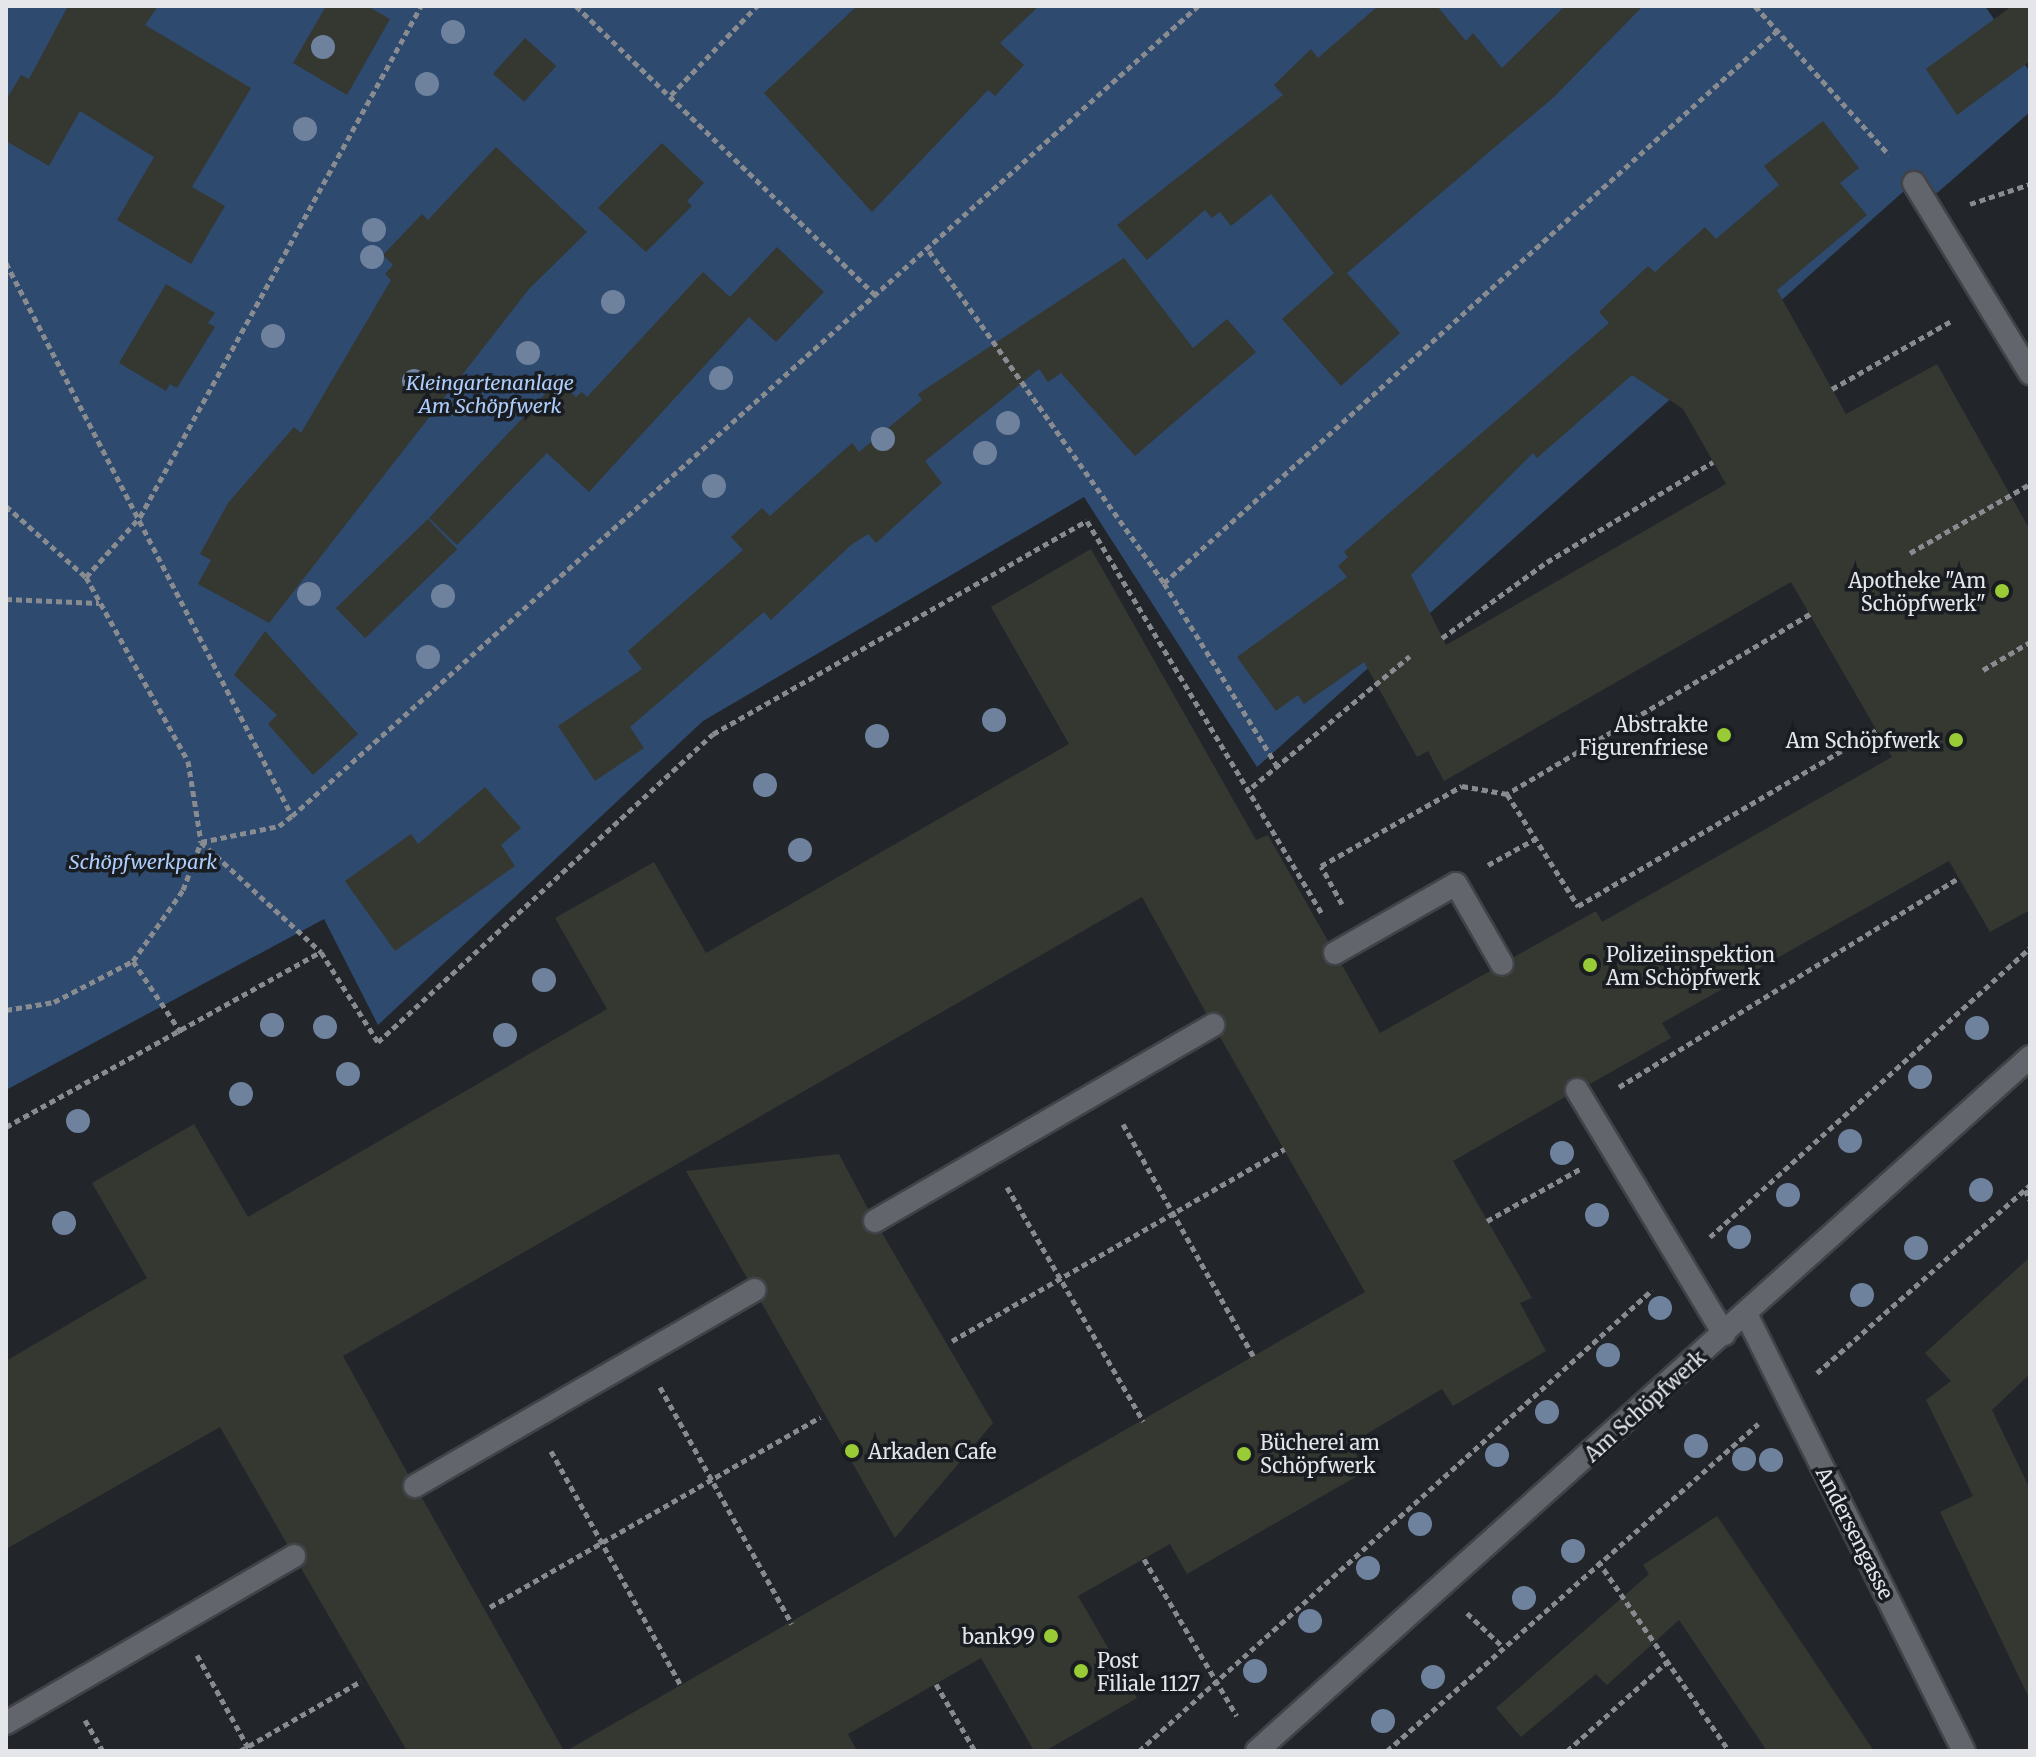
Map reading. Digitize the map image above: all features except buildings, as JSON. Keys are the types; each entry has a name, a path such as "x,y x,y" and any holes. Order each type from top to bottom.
{"street":[{"path":"1914,183 1937,214 2030,373"},
{"path":"1346,948 1456,884 1502,964"},
{"path":"875,1221 1213,1025"},
{"name":"Am Schöpfwerk","path":"1257,1750 1443,1589 2030,1057"},
{"path":"1582,1099 1724,1334"},
{"path":"415,1486 754,1290"},
{"name":"Andersengasse","path":"1746,1314 1964,1751"},
{"path":"6,1723 294,1556"}],"path":[{"path":"86,577 140,517 421,6"},
{"path":"576,6 876,296"},
{"path":"671,95 757,6"},
{"path":"201,842 279,826 292,816 929,251 1198,6"},
{"path":"1755,6 1914,183"},
{"path":"1164,583 1777,31"},
{"path":"1937,214 2030,184"},
{"path":"929,251 1164,583 1277,766"},
{"path":"6,263 292,816"},
{"path":"1832,389 1987,301"},
{"path":"1442,638 1547,562 1713,462"},
{"path":"1910,553 2030,484"},
{"path":"6,506 86,577 188,761 201,842 183,890 133,961 54,1002 6,1010"},
{"path":"201,842 321,952 378,1042 713,734 1087,521 1252,787 1346,948"},
{"path":"6,599 99,603"},
{"path":"1346,948 1321,866 1462,786 1507,794 1810,614"},
{"path":"1983,670 2030,642"},
{"path":"1252,787 1410,656"},
{"path":"1507,794 1578,906 1877,730"},
{"path":"1456,884 1535,839"},
{"path":"1582,1099 1959,878"},
{"path":"1139,1751 2030,948"},
{"path":"6,1127 182,1034 321,952"},
{"path":"133,961 182,1034"},
{"path":"1103,1088 1254,1357"},
{"path":"952,1341 1284,1149"},
{"path":"1487,1221 1614,1150"},
{"path":"988,1155 1143,1421"},
{"path":"1387,1751 1501,1645 2027,1188 2030,1200"},
{"path":"642,1355 792,1624"},
{"path":"490,1607 820,1417"},
{"path":"533,1418 681,1686"},
{"path":"1144,1559 1257,1750"},
{"path":"1598,1561 1729,1751"},
{"path":"1443,1589 1501,1645"},
{"path":"179,1623 249,1749"},
{"path":"1567,1751 1667,1662"},
{"path":"240,1751 249,1749 361,1681"},
{"path":"936,1684 975,1751"}],"green space":[{"name":"Kleingartenanlage Am Schöpfwerk","path":"6,6 1985,6 2030,72 2030,112 1937,193 1913,183 1257,767 1084,497 703,721 378,1025 324,919 6,1090"}],"place":[{"name":"Apotheke \"Am Schöpfwerk\"","path":"2002,591"},
{"name":"Abstrakte Figurenfriese","path":"1724,735"},
{"name":"Am Schöpfwerk","path":"1956,740"},
{"name":"Polizeiinspektion Am Schöpfwerk","path":"1590,965"},
{"name":"Arkaden Cafe","path":"852,1451"},
{"name":"Bücherei am Schöpfwerk","path":"1244,1454"},
{"name":"bank99","path":"1051,1636"},
{"name":"Post Filiale 1127","path":"1081,1671"}],"park label":[{"name":"Schöpfwerkpark","path":"143,861"}]}
